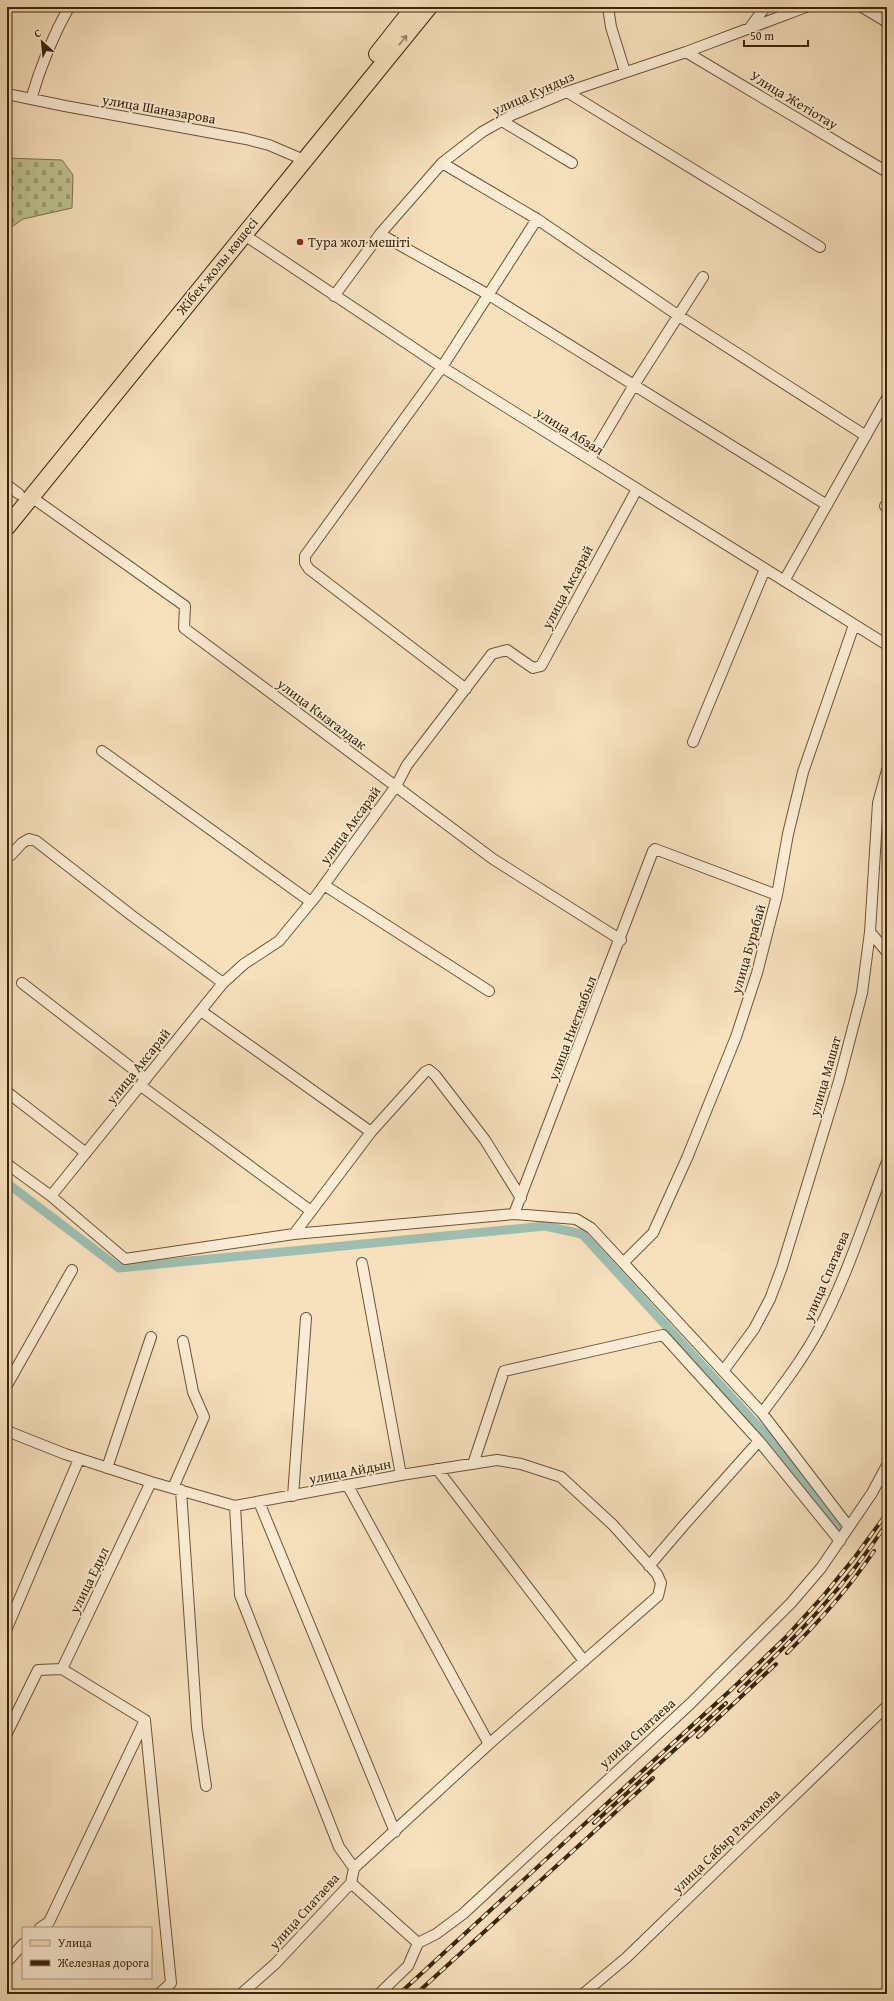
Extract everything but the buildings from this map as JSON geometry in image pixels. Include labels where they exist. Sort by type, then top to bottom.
[{"type":"main road","name":"Жібек жолы көшесі","points":[[7,527],[19,492],[243,234],[414,7]]},
{"type":"main road","name":"Жібек жолы көшесі","points":[[7,510],[19,492],[231,232],[300,157],[429,7]]},
{"type":"street","points":[[31,99],[42,61],[56,29],[69,7]]},
{"type":"street","points":[[608,7],[611,27],[625,72]]},
{"type":"street","points":[[749,29],[765,7]]},
{"type":"street","name":"улица Кундыз","points":[[334,296],[380,234],[442,163],[482,132],[502,121],[567,92],[686,52],[806,7]]},
{"type":"street","points":[[862,7],[887,22]]},
{"type":"street","name":"Улица Жетіотау","points":[[686,52],[887,172]]},
{"type":"street","points":[[567,92],[820,247]]},
{"type":"street","name":"улица Шаназарова","points":[[7,94],[246,139],[300,157]]},
{"type":"street","points":[[502,121],[572,163]]},
{"type":"street","points":[[442,163],[537,219],[678,316],[866,436]]},
{"type":"street","points":[[466,689],[309,569],[305,563],[305,556],[442,367],[537,219]]},
{"type":"street","name":"улица Абзал","points":[[243,234],[442,367],[887,645]]},
{"type":"street","points":[[380,234],[489,295],[827,505]]},
{"type":"street","points":[[590,459],[634,385],[703,277]]},
{"type":"street","points":[[784,581],[887,398]]},
{"type":"street","name":"улица Аксарай","points":[[51,1196],[223,983],[244,964],[279,941],[311,902],[396,786],[407,765],[492,654],[498,651],[506,650],[532,668],[541,666],[637,488]]},
{"type":"street","name":"улица Кызгалдак","points":[[19,492],[185,606],[184,628],[493,859],[621,940]]},
{"type":"street","points":[[693,742],[765,569]]},
{"type":"street","name":"улица Бурабай","points":[[624,1262],[653,1233],[687,1158],[736,1037],[756,973],[777,895],[788,834],[803,772],[854,625]]},
{"type":"street","points":[[102,751],[311,902]]},
{"type":"street","name":"улица Машат","points":[[724,1370],[754,1329],[770,1299],[782,1267],[840,1081],[862,993],[870,932],[878,802],[887,770]]},
{"type":"street","points":[[7,856],[12,855],[22,843],[29,839],[36,841],[131,915],[223,983]]},
{"type":"street","name":"улица Ниеткабыл","points":[[514,1214],[655,849],[777,895]]},
{"type":"street","points":[[324,885],[489,992]]},
{"type":"street","points":[[870,932],[887,952]]},
{"type":"street","points":[[22,983],[143,1082],[311,1211]]},
{"type":"street","points":[[201,1011],[371,1132]]},
{"type":"street","points":[[294,1234],[371,1132],[425,1072],[429,1070],[435,1075],[485,1140],[520,1198]]},
{"type":"street","points":[[7,1092],[86,1153]]},
{"type":"street","name":"улица Спатаева","points":[[762,1413],[782,1386],[819,1330],[834,1298],[887,1162]]},
{"type":"street","points":[[7,1164],[51,1196],[125,1259],[294,1234],[514,1214],[576,1219],[591,1228],[724,1370],[762,1413],[849,1527]]},
{"type":"street","points":[[362,1263],[401,1475]]},
{"type":"street","points":[[7,1385],[72,1270]]},
{"type":"street","points":[[293,1496],[306,1318]]},
{"type":"street","points":[[472,1464],[504,1370],[663,1335],[759,1441],[840,1541]]},
{"type":"street","points":[[107,1468],[151,1337]]},
{"type":"street","points":[[183,1341],[193,1392],[204,1418],[177,1489],[197,1728],[206,1786]]},
{"type":"street","name":"улица Айдын","points":[[7,1431],[79,1459],[235,1506],[401,1475],[497,1460],[521,1464],[561,1476],[613,1525],[657,1574],[661,1583]]},
{"type":"street","points":[[650,1566],[684,1525],[759,1441]]},
{"type":"street","points":[[7,1628],[79,1459]]},
{"type":"street","name":"улица Спатаева","points":[[418,1942],[436,1934],[463,1914],[690,1704],[791,1603],[822,1568],[872,1493],[887,1465]]},
{"type":"street","points":[[438,1469],[584,1660]]},
{"type":"street","name":"улица Едил","points":[[62,1669],[152,1482]]},
{"type":"street","points":[[348,1486],[489,1744]]},
{"type":"street","points":[[259,1502],[395,1832]]},
{"type":"street","points":[[235,1506],[240,1595],[339,1847],[354,1868]]},
{"type":"street","name":"улица Спатаева","points":[[242,1994],[275,1964],[351,1883],[354,1868],[395,1832],[489,1744],[658,1596],[661,1583]]},
{"type":"street","points":[[7,1733],[38,1670],[62,1669],[145,1720]]},
{"type":"street","name":"улица Сабыр Рахимова","points":[[583,1994],[626,1958],[887,1706]]},
{"type":"street","points":[[42,1927],[49,1922],[145,1720]]},
{"type":"street","points":[[145,1720],[171,1984],[159,1994]]},
{"type":"street","points":[[351,1883],[418,1942],[408,1966],[379,1994]]},
{"type":"street","points":[[7,1962],[22,1945]]},
{"type":"green space","points":[[7,158],[62,160],[73,175],[72,208],[23,219],[13,226],[7,224]]},
{"type":"waterway","points":[[7,1183],[119,1268],[545,1226],[582,1234],[769,1438],[837,1528]]},
{"type":"railway","points":[[399,1994],[734,1687],[785,1638],[824,1595],[855,1557],[887,1513]]},
{"type":"railway","points":[[739,1691],[818,1612],[854,1569],[887,1523]]},
{"type":"railway","points":[[787,1653],[833,1604],[874,1551]]},
{"type":"railway","points":[[698,1737],[776,1664]]},
{"type":"railway","points":[[594,1823],[726,1703]]},
{"type":"railway","points":[[416,1994],[653,1778]]},
{"type":"place","name":"Тура жол мешіті","points":[[300,242]]}]
